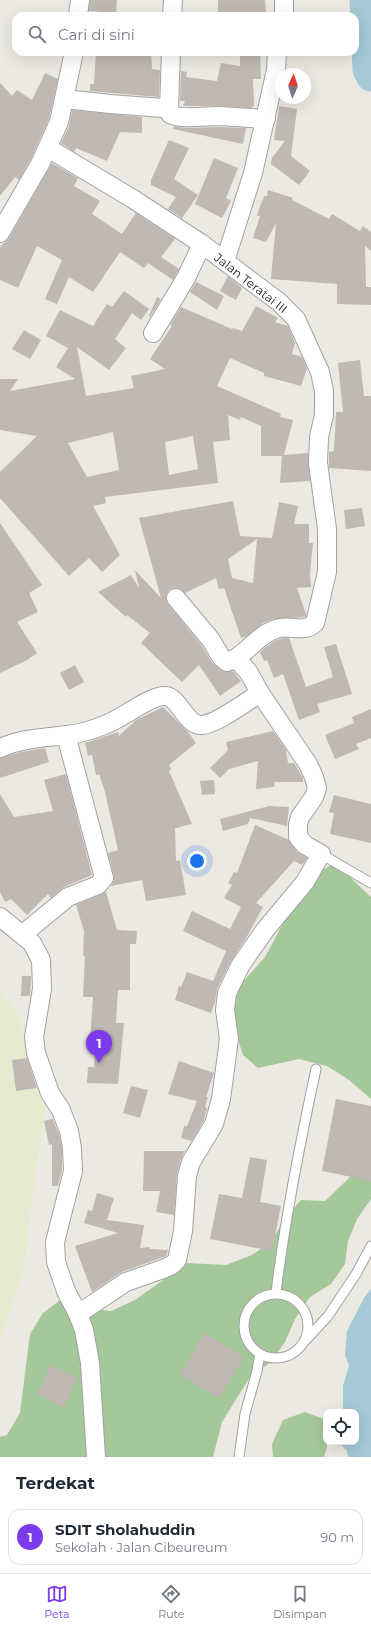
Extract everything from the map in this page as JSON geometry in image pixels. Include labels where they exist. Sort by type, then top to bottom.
[{"type":"street","points":[[78,12],[80,0]]},
{"type":"street","points":[[172,0],[172,12]]},
{"type":"street","points":[[277,12],[278,0]]},
{"type":"street","points":[[284,0],[284,12]]},
{"type":"street","points":[[0,233],[40,164],[59,122],[73,56]]},
{"type":"street","points":[[171,56],[170,114],[175,116],[266,119]]},
{"type":"street","points":[[225,261],[253,173],[276,70],[276,56]]},
{"type":"street","points":[[65,99],[169,109]]},
{"type":"street","name":"Jalan Teratai III","points":[[48,148],[133,199],[202,244],[279,302],[296,319],[320,372],[324,391],[324,415],[319,437],[318,463],[327,529],[326,572],[315,623],[310,627],[303,629],[278,628],[266,633],[236,658]]},
{"type":"street","points":[[153,333],[186,278],[202,244]]},
{"type":"street","points":[[78,1314],[126,1282],[163,1269],[172,1265],[177,1260],[183,1231],[187,1176],[191,1162],[214,1124],[221,1099],[229,1039],[225,1010],[227,993],[240,966],[265,930],[305,882],[322,854],[305,845],[298,838],[298,824],[300,817],[314,797],[316,788],[314,777],[308,764],[260,693],[249,673],[236,658],[229,661],[224,661],[211,640],[176,598]]},
{"type":"street","points":[[0,748],[14,742],[66,735],[94,729],[111,723],[126,713],[158,697],[166,696],[173,700],[192,722],[201,726],[213,722],[260,693]]},
{"type":"street","points":[[23,934],[68,897],[98,885],[104,878],[66,735]]},
{"type":"street","points":[[0,917],[32,942],[41,960],[42,989],[34,1037],[36,1053],[50,1093],[61,1110],[69,1131],[72,1148],[73,1171],[55,1242],[56,1262],[66,1291],[78,1314],[84,1330],[90,1363],[96,1450]]},
{"type":"lane","points":[[322,854],[371,883]]},
{"type":"lane","points":[[276,1293],[281,1248],[316,1068]]},
{"type":"lane","points":[[303,1344],[307,1335],[308,1325],[304,1311],[295,1299],[276,1293],[265,1295],[256,1300],[248,1308],[244,1318],[243,1328],[251,1348],[260,1354],[269,1357],[279,1358],[288,1356],[296,1351],[303,1344],[328,1316],[356,1274],[371,1246]]},
{"type":"lane","points":[[239,1457],[245,1414],[257,1371],[260,1354]]},
{"type":"green space","points":[[335,863],[371,897],[371,1099],[349,1080],[327,1066],[299,1059],[258,1068],[243,1055],[232,1021],[232,994],[265,957],[287,916],[313,875]]},
{"type":"green space","points":[[0,990],[16,1010],[47,1098],[23,1273],[0,1342]]},
{"type":"green space","points":[[371,1157],[371,1199],[357,1219],[348,1241],[345,1264],[331,1284],[310,1297],[295,1319],[285,1342],[271,1362],[250,1377],[222,1422],[213,1457],[0,1457],[0,1437],[7,1435],[20,1413],[30,1334],[43,1313],[63,1298],[87,1308],[111,1311],[135,1300],[187,1263],[226,1265],[252,1255],[272,1241],[284,1219],[301,1200],[325,1201]]},
{"type":"green space","points":[[305,1412],[323,1419],[323,1445],[327,1445],[327,1447],[324,1457],[273,1457],[272,1444],[283,1420]]},
{"type":"water","points":[[371,1289],[371,1457],[348,1457],[347,1451],[341,1445],[359,1445],[359,1409],[343,1409],[343,1386],[349,1366],[345,1355],[347,1331],[364,1298]]},
{"type":"building","points":[[90,0],[117,0],[116,12],[89,11]]},
{"type":"building","points":[[218,0],[265,0],[266,12],[218,12]]},
{"type":"building","points":[[96,56],[151,56],[152,69],[160,70],[159,97],[90,91],[90,84],[94,84]]},
{"type":"building","points":[[240,56],[260,56],[261,79],[253,79],[254,106],[251,108],[183,106],[185,101],[180,101],[181,71],[187,72],[186,77],[217,81],[221,63],[240,66]]},
{"type":"building","points":[[45,73],[58,79],[49,119],[31,159],[19,180],[15,177],[0,196],[0,83],[12,96],[17,90],[32,100]]},
{"type":"building","points":[[279,106],[297,109],[291,156],[310,171],[299,185],[271,164],[272,158],[285,141],[274,140]]},
{"type":"building","points":[[72,110],[142,117],[142,133],[120,132],[107,161],[76,148],[74,152],[61,143],[69,126]]},
{"type":"building","points":[[174,126],[186,128],[246,128],[243,144],[173,129]]},
{"type":"building","points":[[169,140],[189,148],[174,179],[198,195],[182,218],[168,209],[176,197],[151,185],[151,180]]},
{"type":"building","points":[[214,158],[238,168],[226,198],[231,201],[222,218],[195,204]]},
{"type":"building","points":[[52,163],[78,178],[74,186],[100,201],[92,214],[122,234],[136,213],[175,239],[161,257],[179,269],[173,280],[148,263],[144,268],[120,252],[93,292],[69,277],[57,304],[45,299],[62,260],[37,246],[18,288],[0,280],[0,247],[9,238]]},
{"type":"building","points":[[268,190],[293,198],[292,200],[329,219],[332,214],[360,231],[363,226],[371,232],[371,251],[365,246],[366,287],[371,287],[371,305],[337,304],[337,284],[271,279],[276,223],[266,242],[253,238],[260,216],[257,216],[259,209],[264,196],[267,196]]},
{"type":"building","points":[[228,276],[242,288],[236,300],[220,291]]},
{"type":"building","points":[[196,282],[224,296],[217,310],[190,292]]},
{"type":"building","points":[[124,291],[149,309],[141,320],[132,313],[115,339],[126,348],[109,370],[77,347],[86,396],[134,388],[131,376],[165,369],[150,359],[172,326],[170,325],[181,307],[232,329],[242,331],[256,306],[278,318],[275,322],[288,326],[295,343],[292,354],[302,357],[307,369],[301,386],[264,376],[264,373],[230,358],[217,386],[281,414],[280,417],[293,420],[284,455],[308,453],[310,481],[280,483],[282,456],[261,456],[261,426],[241,417],[240,420],[228,415],[230,440],[213,442],[218,483],[105,497],[106,503],[93,506],[120,555],[102,572],[89,558],[69,576],[0,498],[0,472],[37,436],[0,430],[0,379],[18,379],[10,391],[75,379],[56,367],[68,348],[46,336],[60,310],[93,326],[107,304],[112,307]],"holes":[[[113,432],[119,470],[87,477],[68,443]],[[193,436],[198,469],[169,475],[165,442]]]},
{"type":"building","points":[[157,297],[161,299],[150,317],[149,316]]},
{"type":"building","points":[[24,330],[41,340],[30,359],[12,349]]},
{"type":"building","points":[[360,360],[364,396],[371,396],[371,471],[329,468],[329,452],[334,451],[336,412],[343,412],[338,363]]},
{"type":"building","points":[[233,501],[240,536],[272,538],[279,502],[298,506],[294,524],[309,524],[309,543],[313,543],[310,574],[311,587],[297,588],[306,617],[273,619],[263,623],[247,636],[241,638],[224,588],[219,589],[216,578],[185,593],[179,588],[174,588],[169,590],[166,595],[168,604],[202,646],[212,663],[225,672],[233,671],[241,681],[220,696],[199,665],[182,682],[141,643],[150,633],[127,615],[126,617],[98,592],[131,575],[139,588],[135,570],[161,598],[139,518]],"holes":[[[257,539],[253,583],[232,578],[228,559]]]},
{"type":"building","points":[[362,508],[365,526],[346,529],[344,510]]},
{"type":"building","points":[[0,523],[42,585],[29,593],[38,612],[17,622],[37,653],[27,660],[0,673]]},
{"type":"building","points":[[289,638],[306,687],[333,677],[324,647],[336,644],[352,694],[317,704],[320,712],[299,720],[283,674],[274,678],[267,660],[264,661],[260,652],[274,641]]},
{"type":"building","points":[[75,665],[84,682],[69,690],[60,673]]},
{"type":"building","points":[[163,707],[188,732],[196,743],[169,765],[171,770],[169,771],[192,824],[175,828],[176,861],[180,860],[186,895],[146,901],[142,880],[111,886],[114,881],[114,876],[108,853],[118,850],[105,792],[99,774],[96,775],[92,755],[88,756],[85,743],[118,732],[119,736],[136,720]]},
{"type":"building","points":[[371,709],[371,738],[356,744],[359,749],[335,759],[325,735],[354,723],[352,717]]},
{"type":"building","points":[[273,731],[286,750],[288,763],[294,763],[303,778],[303,782],[275,782],[274,787],[256,789],[258,761],[229,769],[220,778],[210,768],[228,750],[226,742]]},
{"type":"building","points":[[45,748],[49,762],[0,778],[0,758],[21,752]]},
{"type":"building","points":[[66,774],[92,875],[64,887],[51,898],[48,894],[27,915],[11,899],[5,902],[0,892],[0,794],[14,817],[53,811],[44,780]]},
{"type":"building","points":[[214,780],[215,794],[202,795],[200,781]]},
{"type":"building","points":[[334,795],[371,804],[371,843],[330,834],[334,813],[329,812]]},
{"type":"building","points":[[269,806],[289,807],[287,826],[250,818],[248,824],[223,831],[220,819]]},
{"type":"building","points":[[255,825],[289,840],[297,852],[307,858],[302,865],[294,861],[256,903],[263,907],[245,940],[231,961],[217,989],[215,1002],[211,1013],[175,1000],[179,986],[181,987],[187,972],[213,981],[226,951],[183,931],[192,911],[230,929],[241,907],[224,898],[232,885],[228,883],[234,872],[237,873]]},
{"type":"building","points":[[106,892],[117,930],[137,931],[136,944],[130,944],[130,990],[118,990],[116,1023],[124,1023],[118,1084],[87,1083],[88,1067],[94,1067],[96,1041],[90,1041],[93,997],[83,997],[85,956],[83,956],[84,931],[76,905]]},
{"type":"building","points":[[22,976],[31,976],[30,996],[21,996]]},
{"type":"building","points":[[27,1058],[37,1088],[16,1091],[12,1060]]},
{"type":"building","points":[[179,1061],[214,1073],[206,1097],[208,1097],[205,1107],[207,1108],[204,1120],[192,1141],[181,1138],[184,1126],[187,1126],[197,1101],[168,1094]]},
{"type":"building","points":[[131,1086],[148,1090],[140,1118],[123,1113]]},
{"type":"building","points":[[336,1099],[371,1106],[371,1181],[322,1171]]},
{"type":"building","points":[[51,1115],[59,1134],[62,1149],[62,1170],[58,1186],[52,1186],[52,1144],[49,1145],[44,1121],[52,1119]]},
{"type":"building","points":[[144,1151],[185,1151],[177,1173],[174,1215],[156,1212],[160,1191],[143,1191]]},
{"type":"building","points":[[250,1157],[267,1160],[260,1202],[281,1206],[272,1251],[210,1239],[219,1194],[242,1198]]},
{"type":"building","points":[[97,1193],[114,1198],[107,1220],[144,1225],[140,1248],[150,1247],[150,1249],[168,1250],[166,1256],[122,1272],[92,1292],[75,1246],[118,1233],[84,1223],[88,1210],[92,1211]]},
{"type":"building","points":[[204,1333],[244,1357],[219,1398],[180,1375]]},
{"type":"building","points":[[51,1365],[77,1378],[64,1407],[37,1394]]},
{"type":"waterway","points":[[364,0],[367,70],[371,77]]},
{"type":"place","name":"SDIT Sholahuddin","points":[[99,1063]]}]
